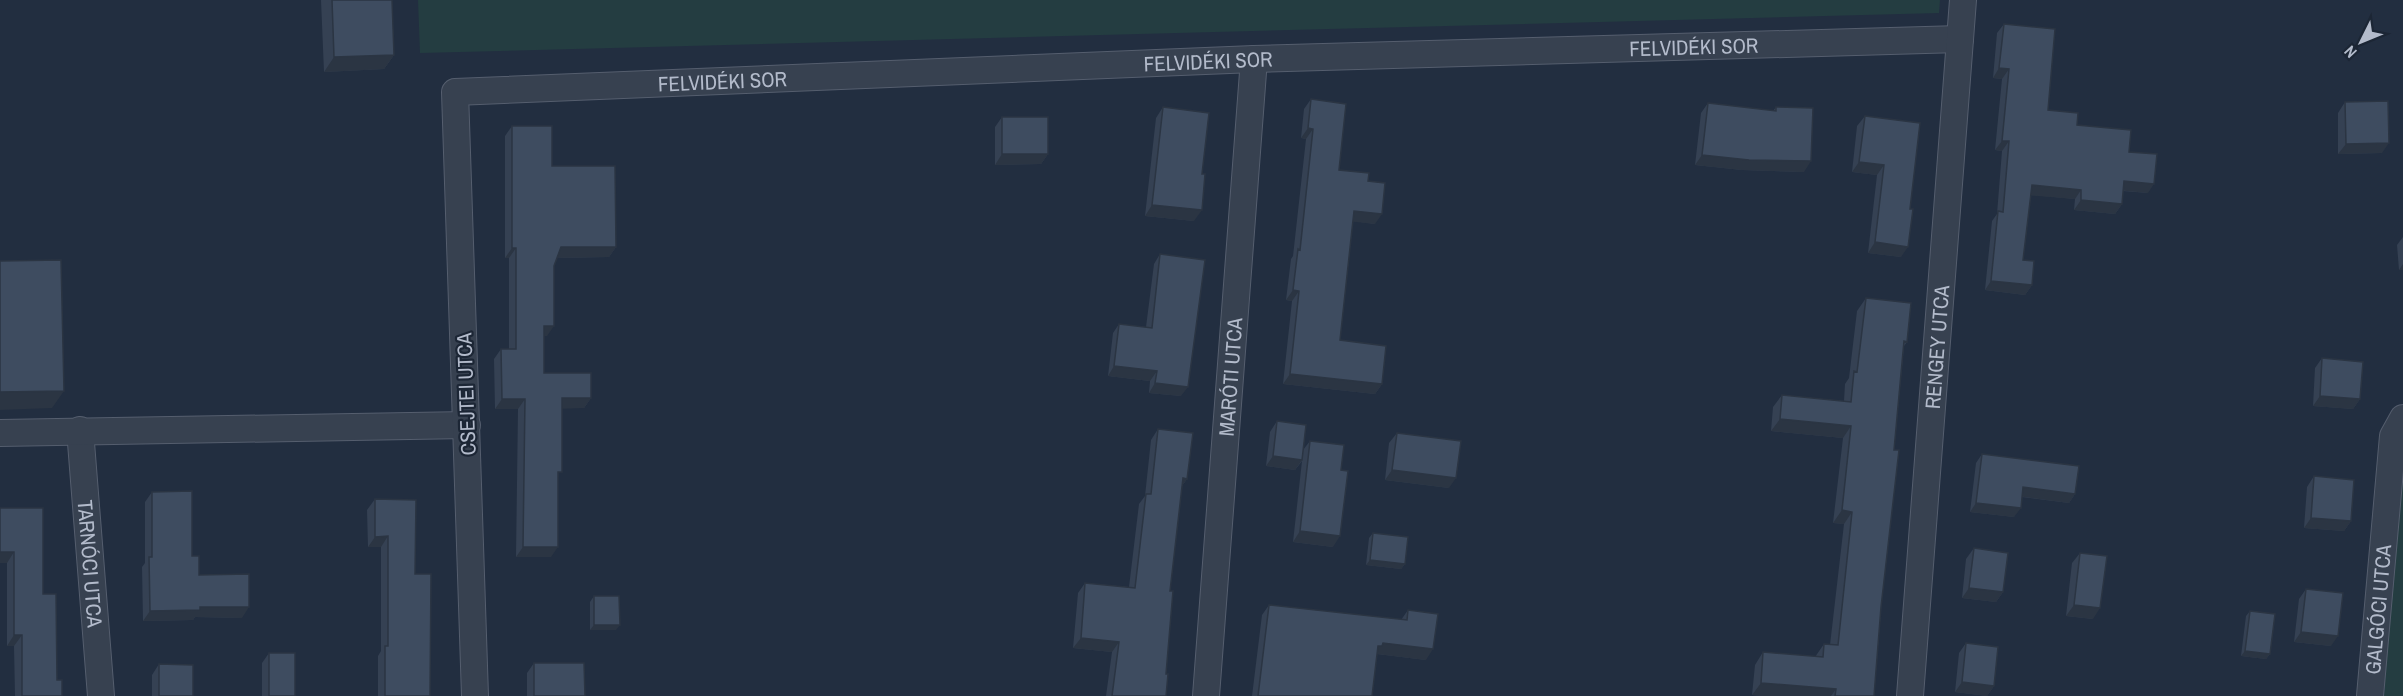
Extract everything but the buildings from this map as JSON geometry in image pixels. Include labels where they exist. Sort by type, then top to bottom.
[{"type":"street","name":"RENGEY UTCA","points":[[1910,696],[1963,0]]},
{"type":"street","name":"FELVIDÉKI SOR","points":[[455,92],[1254,59],[1960,39]]},
{"type":"street","name":"MARÓTI UTCA","points":[[1206,696],[1254,59]]},
{"type":"street","name":"CSEJTEI UTCA","points":[[455,92],[475,696]]},
{"type":"street","name":"GALGÓCI UTCA","points":[[2370,696],[2393,436],[2403,418]]},
{"type":"street","points":[[0,433],[467,425]]},
{"type":"street","name":"TARNÓCI UTCA","points":[[80,430],[101,696]]},
{"type":"green space","points":[[418,0],[1940,0],[1939,13],[420,53]]},
{"type":"green space","points":[[2403,438],[2403,696],[2384,696],[2400,443]]}]
